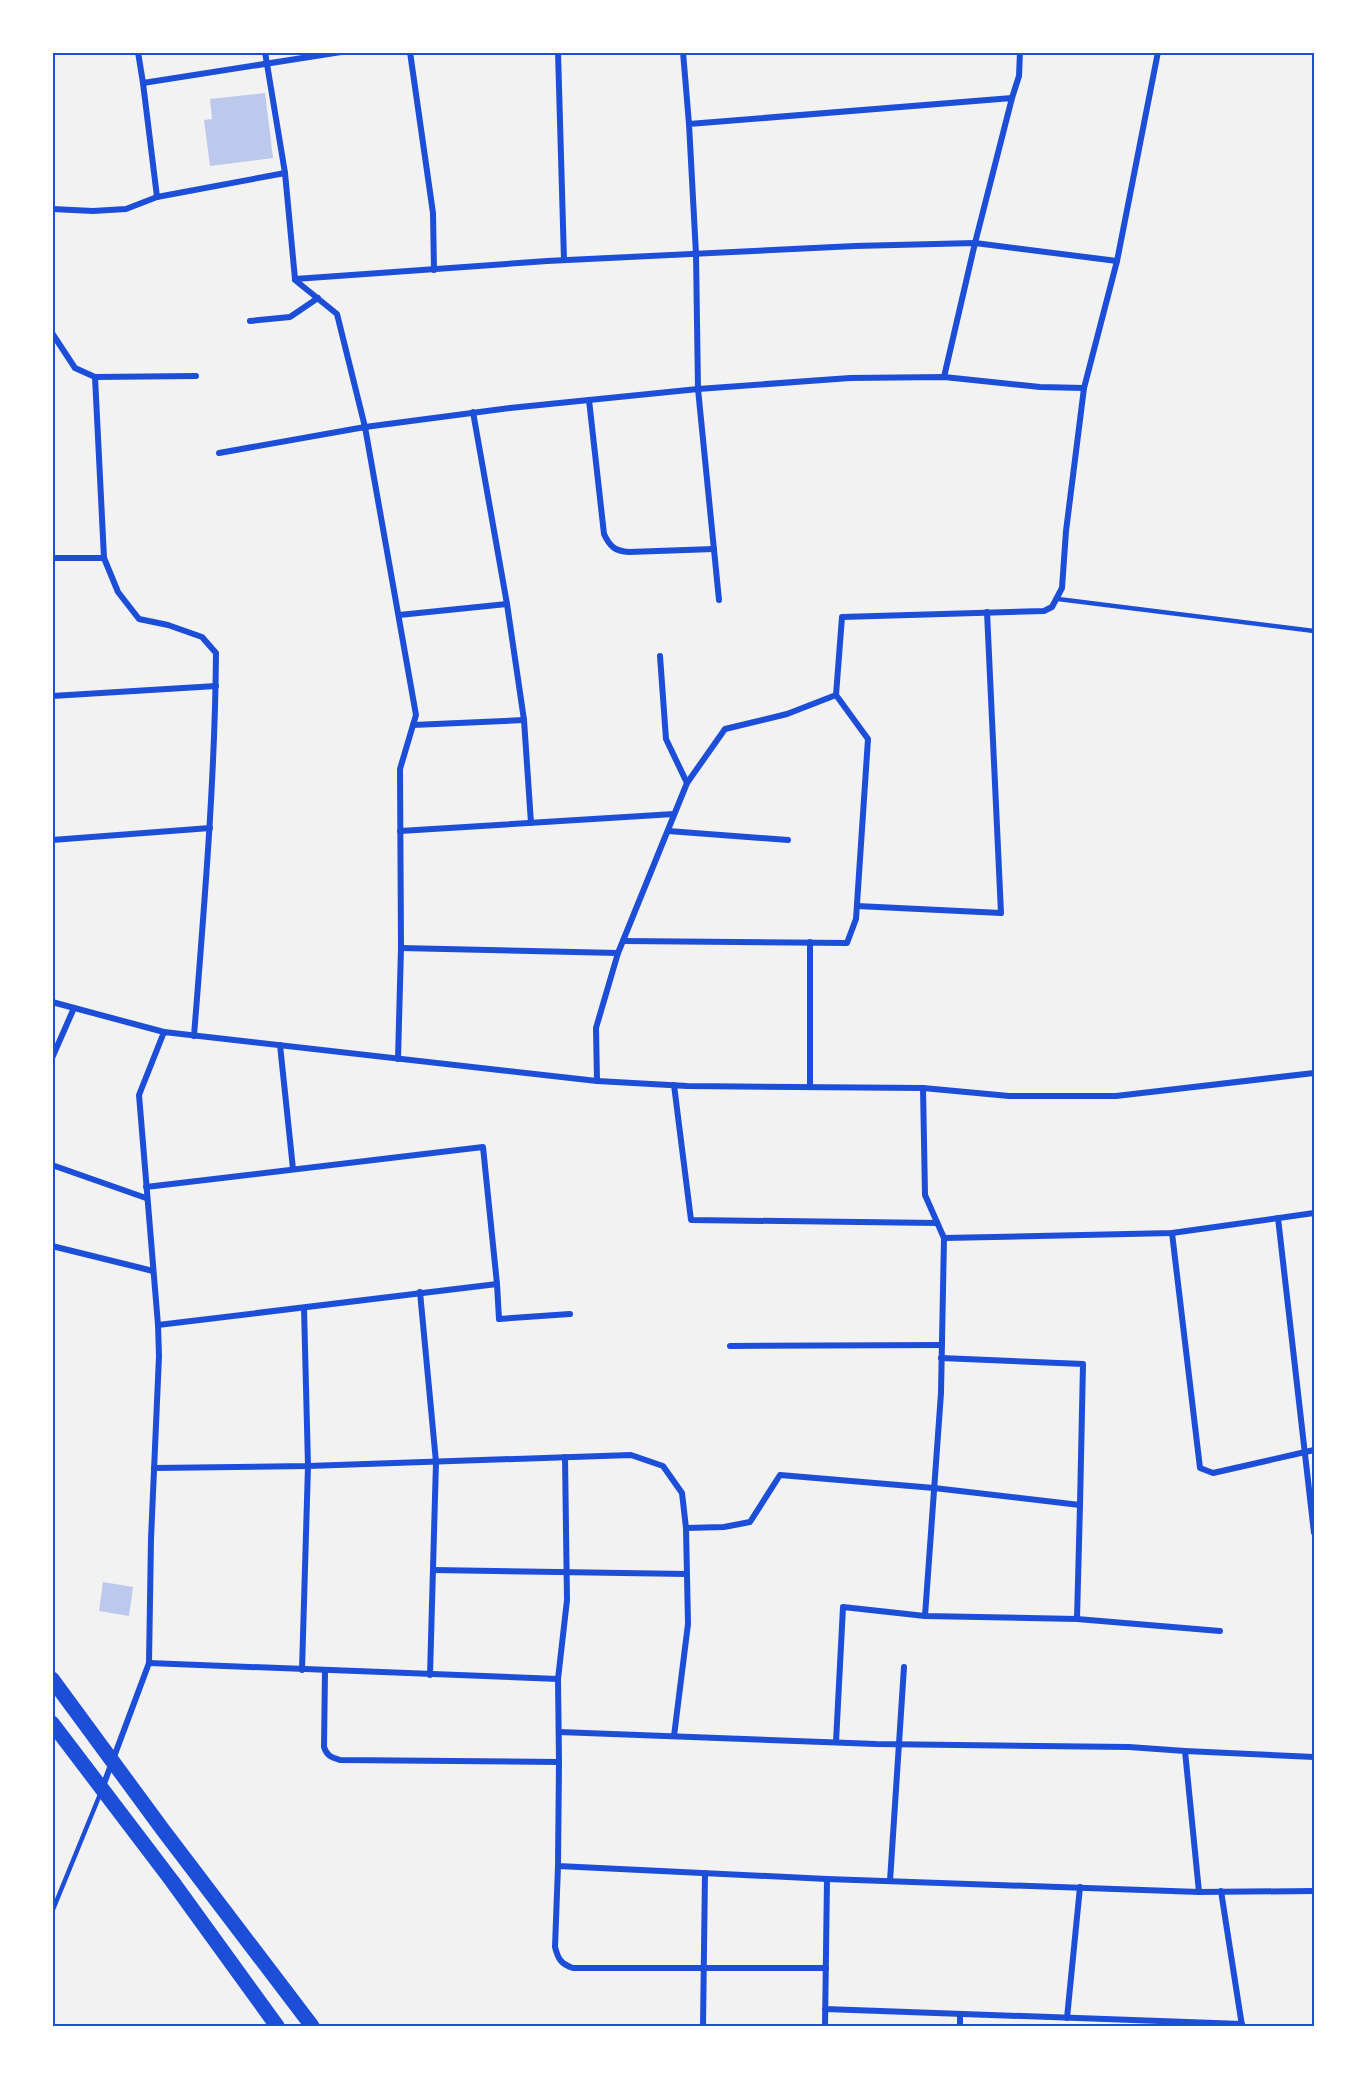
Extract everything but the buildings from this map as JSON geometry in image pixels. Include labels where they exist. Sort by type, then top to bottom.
[{"type":"main road","points":[[52,1679],[312,2026]]},
{"type":"main road","points":[[52,1723],[172,1881],[275,2026]]},
{"type":"street","points":[[138,52],[157,197]]},
{"type":"street","points":[[265,52],[285,173],[295,279],[337,314],[365,427],[416,715],[400,769],[398,1059]]},
{"type":"street","points":[[143,83],[341,52]]},
{"type":"street","points":[[410,52],[433,213],[434,270]]},
{"type":"street","points":[[558,52],[564,260]]},
{"type":"street","points":[[683,52],[696,254],[698,389],[719,600]]},
{"type":"street","points":[[944,377],[975,243],[1019,76],[1020,52]]},
{"type":"street","points":[[623,941],[848,943],[856,919],[868,739],[836,695],[842,617],[1044,610],[1052,607],[1058,599],[1062,588],[1066,531],[1084,388],[1117,261],[1158,52]]},
{"type":"street","points":[[689,124],[1012,98]]},
{"type":"street","points":[[52,209],[93,211],[126,209],[157,197],[285,173]]},
{"type":"street","points":[[295,279],[564,260],[975,243],[1117,261]]},
{"type":"street","points":[[250,321],[290,317],[318,298]]},
{"type":"street","points":[[52,333],[75,368],[95,377],[196,376]]},
{"type":"street","points":[[95,377],[104,558],[118,592],[139,619],[168,625],[202,637],[216,653],[205,916],[194,1036]]},
{"type":"street","points":[[219,453],[365,427],[473,412],[698,389],[850,378],[944,377],[1040,387],[1084,388]]},
{"type":"street","points":[[589,400],[604,534],[609,544],[620,551],[629,552],[714,549]]},
{"type":"street","points":[[473,412],[507,604],[524,720],[531,823]]},
{"type":"street","points":[[52,558],[104,558]]},
{"type":"street","points":[[399,615],[507,604]]},
{"type":"street","points":[[857,906],[1001,913],[987,612]]},
{"type":"street","points":[[660,656],[666,739],[687,783]]},
{"type":"street","points":[[52,696],[216,686]]},
{"type":"street","points":[[597,1081],[596,1028],[618,953],[687,783],[725,729],[787,714],[836,695]]},
{"type":"street","points":[[413,725],[524,720]]},
{"type":"street","points":[[400,831],[674,814]]},
{"type":"street","points":[[52,840],[210,828]]},
{"type":"street","points":[[668,831],[788,840]]},
{"type":"street","points":[[810,942],[810,1087]]},
{"type":"street","points":[[400,948],[618,953]]},
{"type":"street","points":[[52,1002],[164,1032],[597,1081],[674,1085],[923,1088],[1009,1096],[1116,1096],[1314,1073]]},
{"type":"street","points":[[52,1058],[74,1008]]},
{"type":"street","points":[[102,1790],[149,1663],[159,1356],[138,1095],[164,1032]]},
{"type":"street","points":[[280,1045],[293,1169]]},
{"type":"street","points":[[674,1085],[691,1220],[937,1223]]},
{"type":"street","points":[[923,1088],[925,1195],[944,1239],[941,1393],[925,1616]]},
{"type":"street","points":[[146,1187],[483,1147],[499,1319],[570,1314]]},
{"type":"street","points":[[52,1165],[146,1198]]},
{"type":"street","points":[[944,1239],[1172,1233],[1314,1213]]},
{"type":"street","points":[[1278,1218],[1314,1533]]},
{"type":"street","points":[[1172,1233],[1200,1468],[1213,1473],[1314,1450]]},
{"type":"street","points":[[52,1246],[153,1271]]},
{"type":"street","points":[[158,1325],[497,1284]]},
{"type":"street","points":[[420,1292],[436,1462],[430,1674]]},
{"type":"street","points":[[302,1670],[308,1466],[303,1308]]},
{"type":"street","points":[[730,1346],[942,1345]]},
{"type":"street","points":[[941,1358],[1083,1364],[1077,1620]]},
{"type":"street","points":[[154,1468],[308,1466],[631,1455],[663,1466],[682,1493],[686,1528],[688,1624],[674,1736]]},
{"type":"street","points":[[565,1457],[567,1600],[558,1679],[558,1866],[555,1947],[557,1958],[563,1964],[573,1968],[826,1968]]},
{"type":"street","points":[[686,1528],[724,1527],[750,1522],[780,1475],[934,1488],[1080,1505]]},
{"type":"street","points":[[433,1570],[687,1574]]},
{"type":"street","points":[[836,1743],[843,1607],[925,1616],[1077,1620],[1220,1631]]},
{"type":"street","points":[[149,1663],[558,1679]]},
{"type":"street","points":[[890,1881],[903,1667]]},
{"type":"street","points":[[325,1671],[324,1748],[331,1757],[339,1760],[559,1762]]},
{"type":"street","points":[[559,1732],[836,1743],[1129,1747],[1185,1752],[1314,1757]]},
{"type":"street","points":[[1185,1752],[1199,1892]]},
{"type":"street","points":[[558,1866],[827,1879],[1199,1892],[1314,1891]]},
{"type":"street","points":[[703,2026],[705,1873]]},
{"type":"street","points":[[825,2026],[827,1879]]},
{"type":"street","points":[[1067,2018],[1080,1887]]},
{"type":"street","points":[[825,2009],[1067,2018],[1109,2023],[1242,2025],[1221,1891]]},
{"type":"street","points":[[960,2014],[960,2026]]},
{"type":"lane","points":[[1058,599],[1314,631]]},
{"type":"lane","points":[[52,1912],[102,1790]]}]
